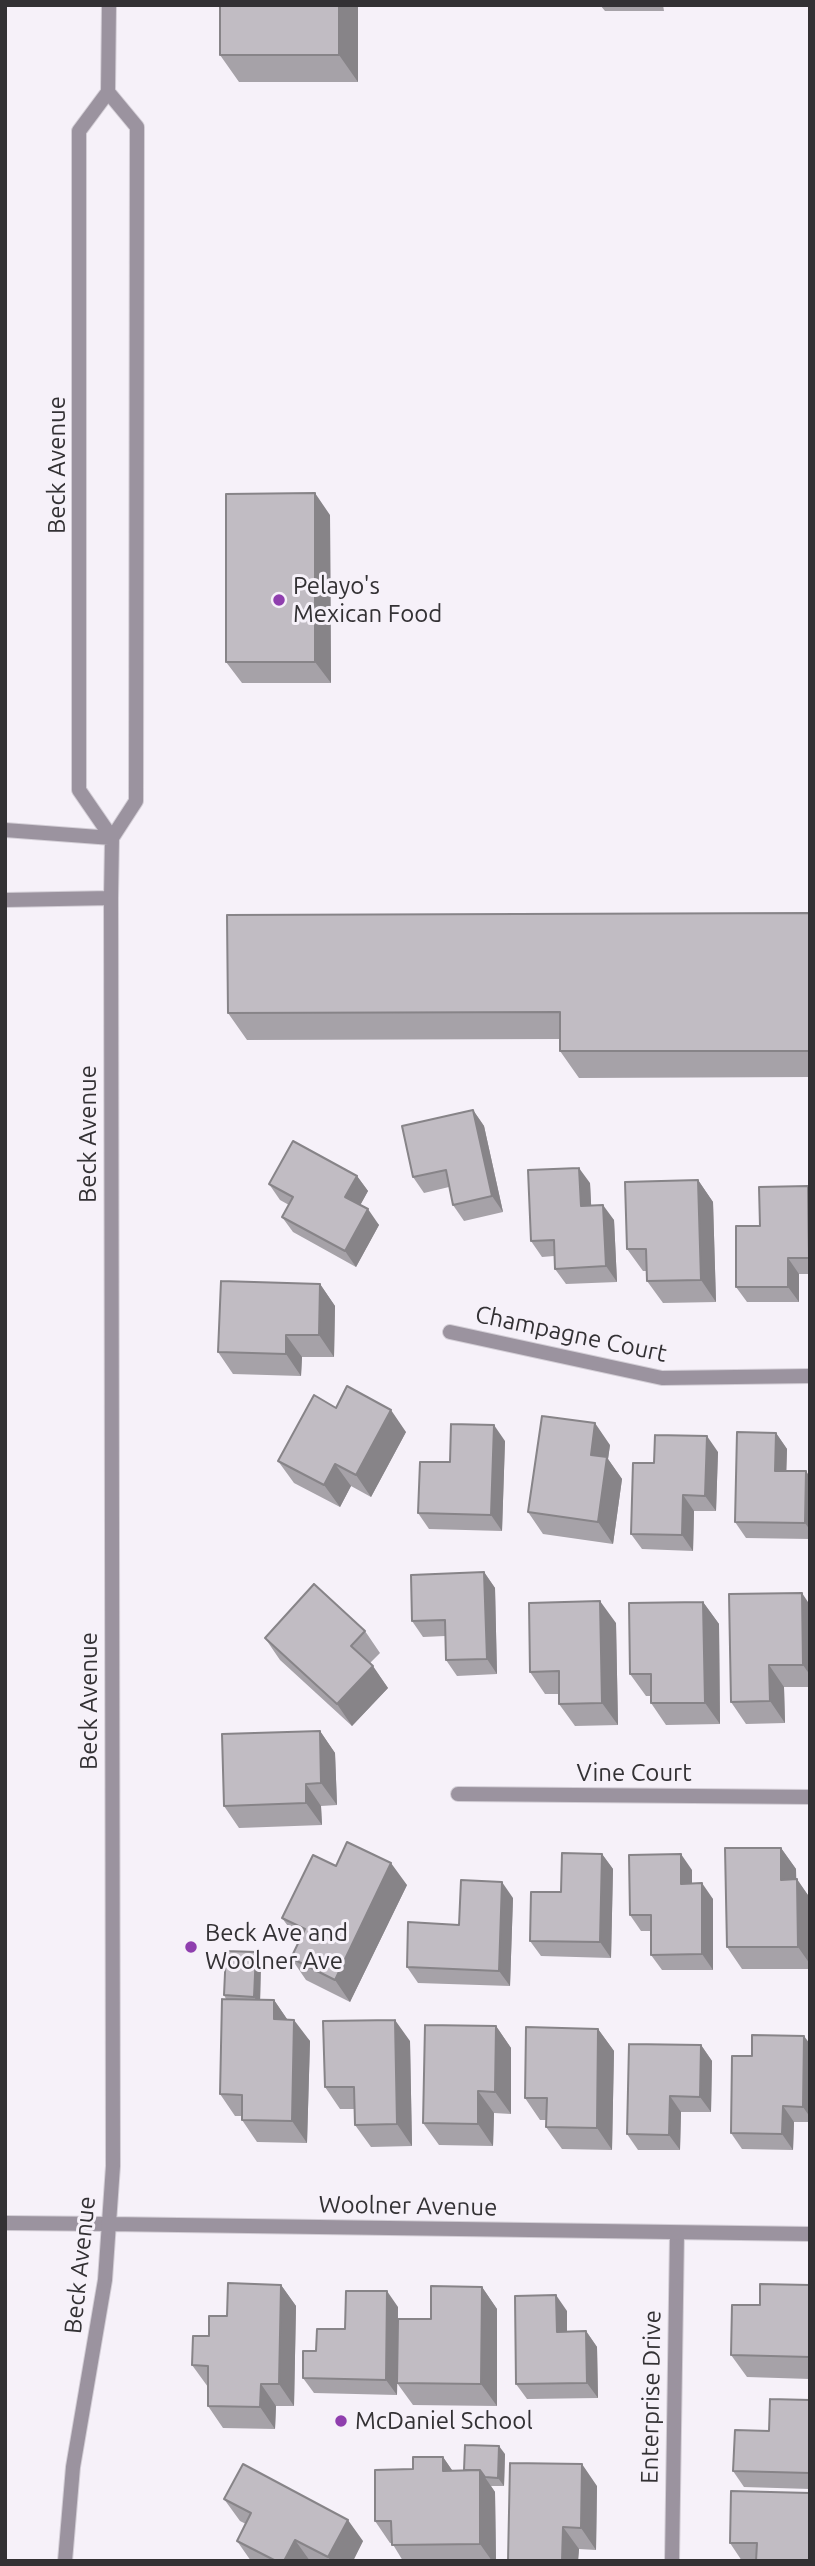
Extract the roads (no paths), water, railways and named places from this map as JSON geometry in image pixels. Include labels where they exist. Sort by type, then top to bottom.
[{"type":"street","points":[[5,830],[112,838],[136,801],[137,127],[108,92],[109,5]]},
{"type":"street","name":"Beck Avenue","points":[[65,2561],[73,2467],[104,2288],[113,2166],[112,838],[79,790],[79,131],[108,92]]},
{"type":"street","points":[[5,900],[111,898]]},
{"type":"street","name":"Champagne Court","points":[[450,1332],[662,1378],[810,1376]]},
{"type":"street","name":"Vine Court","points":[[458,1794],[810,1797]]},
{"type":"street","name":"Woolner Avenue","points":[[5,2223],[810,2234]]},
{"type":"street","name":"Enterprise Drive","points":[[671,2561],[677,2233]]},
{"type":"place","name":"Pelayo's Mexican Food","points":[[279,600]]},
{"type":"place","name":"Beck Ave and Woolner Ave","points":[[191,1947]]},
{"type":"place","name":"McDaniel School","points":[[341,2421]]}]
